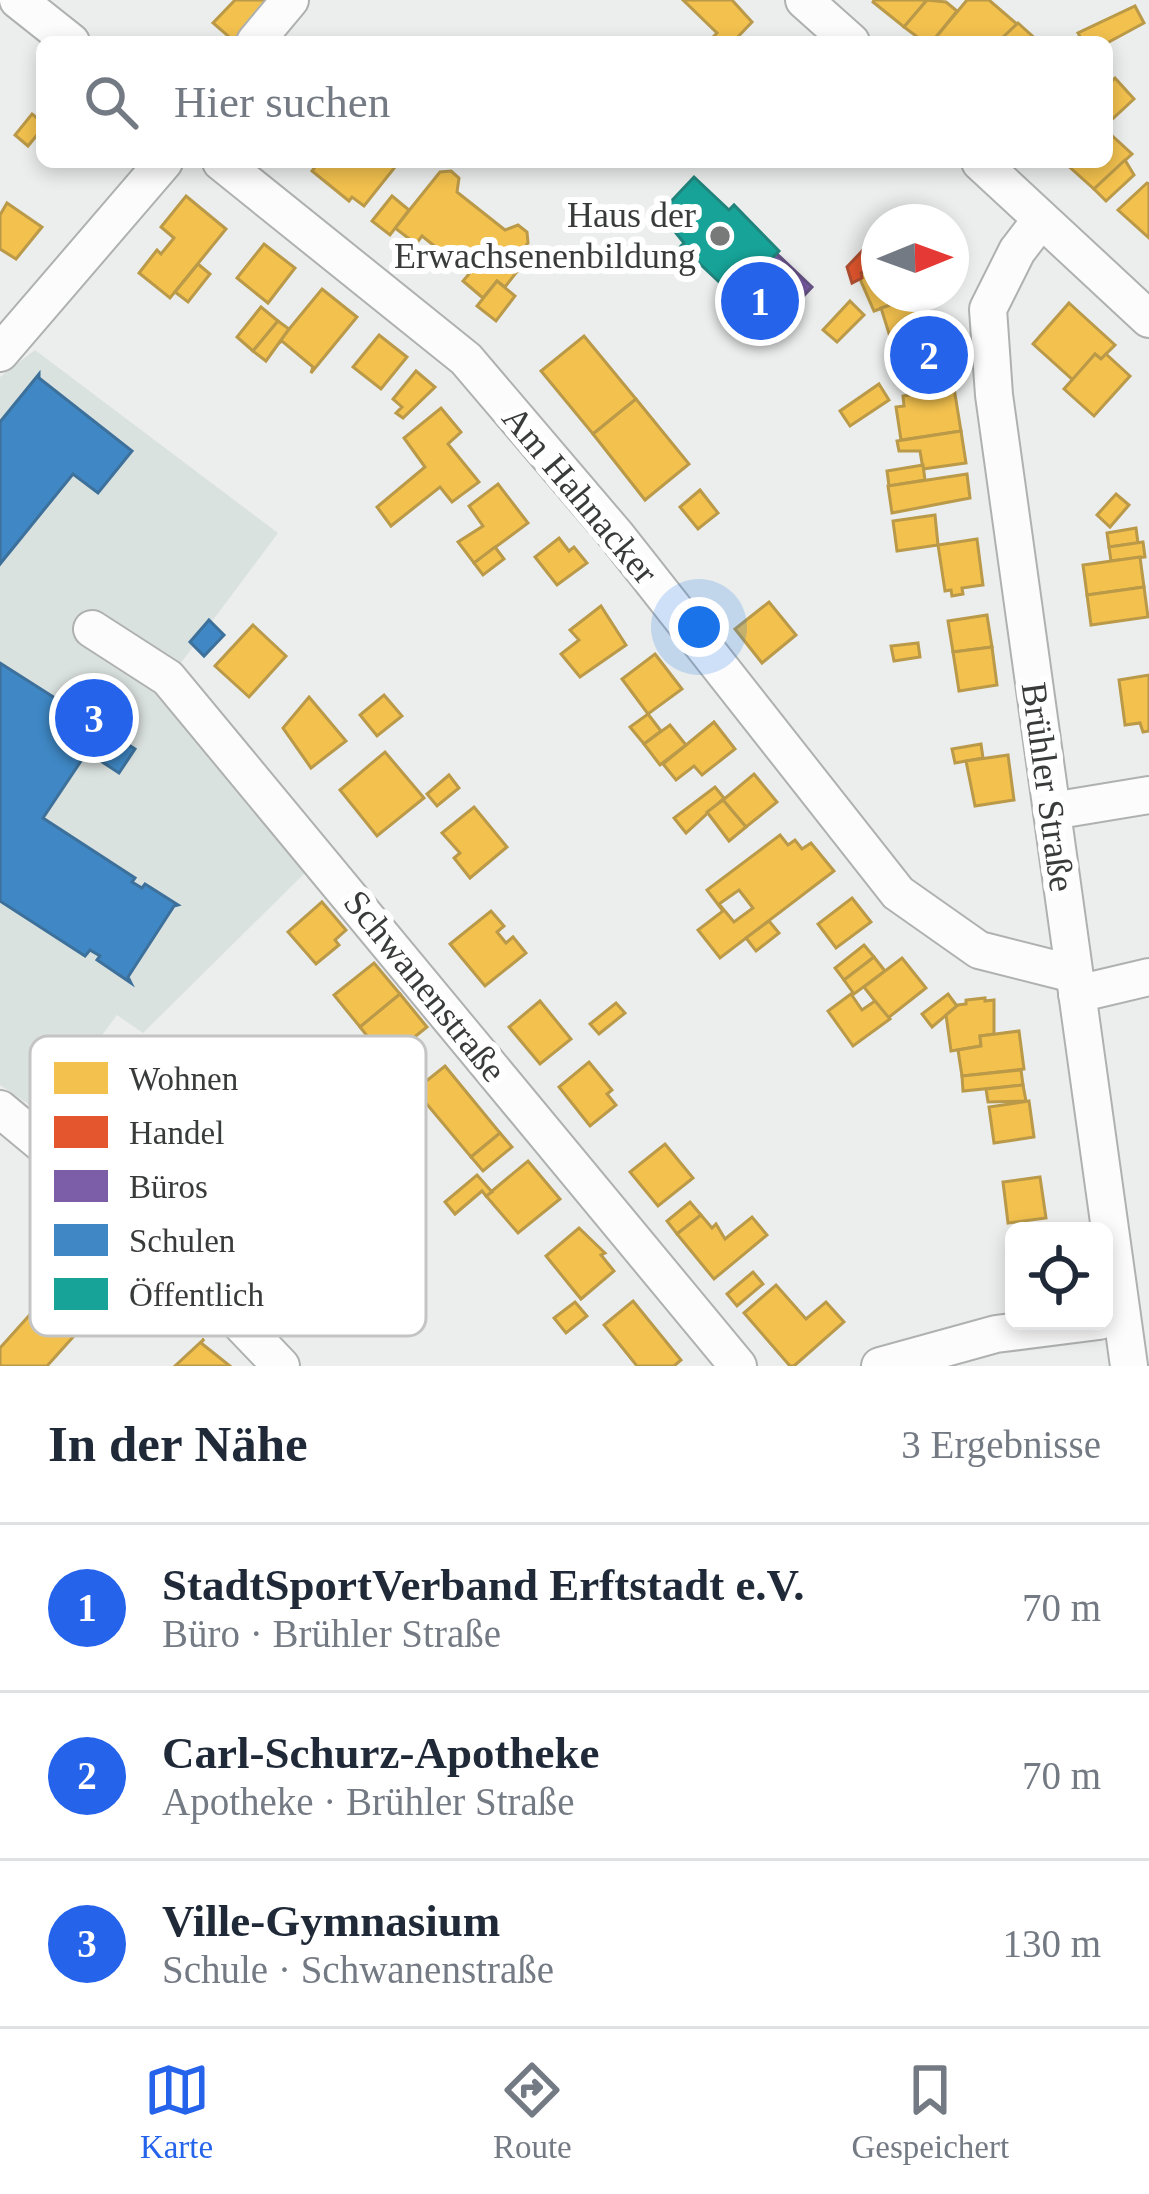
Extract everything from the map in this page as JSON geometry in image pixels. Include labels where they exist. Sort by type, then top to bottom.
[{"type":"street","points":[[18,0],[63,36]]},
{"type":"street","points":[[260,36],[290,0]]},
{"type":"street","points":[[804,0],[844,36]]},
{"type":"street","points":[[0,352],[159,168]]},
{"type":"street","name":"Am Hahnacker","points":[[228,168],[466,359],[616,535],[898,892],[980,950],[1076,984]]},
{"type":"street","points":[[986,168],[1149,319]]},
{"type":"street","name":"Brühler Straße","points":[[1040,220],[1017,250],[988,309],[994,395],[1076,984],[1099,1222]]},
{"type":"street","name":"Schwanenstraße","points":[[92,629],[168,679],[208,724],[738,1366]]},
{"type":"street","points":[[1052,811],[1149,795]]},
{"type":"street","points":[[1076,984],[1149,977]]},
{"type":"street","points":[[0,1109],[30,1134]]},
{"type":"street","points":[[880,1366],[996,1334],[1028,1330]]},
{"type":"street","name":"Brühler Straße","points":[[1113,1330],[1129,1366]]},
{"type":"street","points":[[252,1336],[281,1366]]},
{"type":"shaded area","points":[[35,350],[278,533],[160,691],[310,868],[143,1033],[117,1015],[101,1036],[30,1036],[30,1105],[0,1085],[0,377]]},
{"type":"building: Wohnen","points":[[235,0],[263,0],[272,7],[248,36],[228,36],[213,23]]},
{"type":"building: Wohnen","points":[[683,0],[732,0],[752,22],[739,36],[714,36],[717,33]]},
{"type":"building: Wohnen","points":[[874,0],[927,0],[904,27]]},
{"type":"building: Wohnen","points":[[927,0],[946,2],[957,11],[937,36],[916,36],[904,27]]},
{"type":"building: Wohnen","points":[[967,0],[989,0],[1017,24],[1004,36],[937,36]]},
{"type":"building: Wohnen","points":[[1135,6],[1144,23],[1113,40],[1113,36],[1078,33]]},
{"type":"building: Wohnen","points":[[1018,23],[1032,36],[1004,36]]},
{"type":"building: Wohnen","points":[[1113,80],[1134,99],[1113,118]]},
{"type":"building: Wohnen","points":[[32,114],[36,117],[36,136],[28,146],[15,135]]},
{"type":"building: Wohnen","points":[[1113,137],[1132,154],[1094,189],[1071,168],[1113,168]]},
{"type":"building: Wohnen","points":[[1125,160],[1134,175],[1106,201],[1094,189]]},
{"type":"building: Wohnen","points":[[394,168],[364,206],[352,197],[349,201],[312,171]]},
{"type":"building: Wohnen","points":[[451,171],[459,178],[457,192],[505,230],[518,225],[527,232],[523,249],[530,255],[505,287],[497,281],[483,298],[463,281],[469,274],[422,236],[416,244],[395,228],[440,172]]},
{"type":"building: Wohnen","points":[[1149,184],[1149,238],[1118,210]]},
{"type":"building: Wohnen","points":[[186,196],[226,229],[170,298],[139,273],[174,238],[161,227]]},
{"type":"building: Wohnen","points":[[392,196],[409,210],[390,235],[372,221]]},
{"type":"building: Wohnen","points":[[7,203],[42,227],[16,259],[0,249],[0,215]]},
{"type":"building: Wohnen","points":[[264,244],[295,268],[268,303],[237,278]]},
{"type":"building: Wohnen","points":[[198,264],[210,274],[188,302],[175,292]]},
{"type":"building: Wohnen","points":[[497,281],[515,296],[496,321],[477,306]]},
{"type":"building: Wohnen","points":[[322,289],[357,317],[311,373],[313,367],[282,341],[276,345]]},
{"type":"building: Wohnen","points":[[850,301],[864,315],[837,342],[823,330]]},
{"type":"building: Wohnen","points":[[1069,303],[1115,345],[1101,359],[1095,354],[1073,380],[1033,344]]},
{"type":"building: Wohnen","points":[[261,307],[278,321],[253,351],[237,337]]},
{"type":"building: Wohnen","points":[[882,312],[930,312],[935,328],[892,343]]},
{"type":"building: Wohnen","points":[[278,321],[289,329],[266,361],[253,351]]},
{"type":"building: Wohnen","points":[[379,335],[407,357],[381,389],[353,367]]},
{"type":"building: Wohnen","points":[[937,335],[955,388],[913,394],[897,348]]},
{"type":"building: Wohnen","points":[[584,336],[636,399],[593,434],[541,371]]},
{"type":"building: Wohnen","points":[[1095,354],[1101,359],[1106,354],[1130,376],[1094,416],[1064,389]]},
{"type":"building: Wohnen","points":[[416,371],[435,387],[403,418],[396,413],[402,407],[393,399]]},
{"type":"building: Wohnen","points":[[879,384],[889,400],[850,426],[840,411]]},
{"type":"building: Wohnen","points":[[954,388],[961,431],[901,440],[896,407],[904,406],[903,396]]},
{"type":"building: Wohnen","points":[[636,399],[689,464],[645,500],[593,434]]},
{"type":"building: Wohnen","points":[[441,408],[461,432],[448,444],[479,482],[452,502],[440,487],[391,526],[377,507],[425,467],[404,438]]},
{"type":"building: Wohnen","points":[[961,431],[966,463],[923,469],[920,451],[899,451],[897,441]]},
{"type":"building: Wohnen","points":[[923,465],[925,480],[889,486],[887,471]]},
{"type":"building: Wohnen","points":[[967,474],[970,498],[892,513],[888,486]]},
{"type":"building: Wohnen","points":[[498,484],[528,523],[474,563],[458,542],[483,526],[469,506]]},
{"type":"building: Wohnen","points":[[700,490],[718,513],[698,529],[680,507]]},
{"type":"building: Wohnen","points":[[1116,494],[1129,505],[1110,527],[1097,515]]},
{"type":"building: Wohnen","points":[[935,515],[938,545],[897,551],[893,521]]},
{"type":"building: Wohnen","points":[[1136,528],[1138,543],[1109,547],[1107,533]]},
{"type":"building: Wohnen","points":[[559,538],[587,563],[557,585],[535,557]]},
{"type":"building: Wohnen","points":[[977,539],[983,585],[962,588],[963,594],[952,596],[951,590],[945,591],[938,545]]},
{"type":"building: Wohnen","points":[[1143,542],[1145,557],[1111,561],[1109,547]]},
{"type":"building: Wohnen","points":[[495,547],[504,559],[483,575],[474,563]]},
{"type":"building: Wohnen","points":[[1140,557],[1144,587],[1087,595],[1083,565]]},
{"type":"building: Wohnen","points":[[1144,587],[1148,617],[1091,625],[1087,595]]},
{"type":"building: Wohnen","points":[[769,602],[796,635],[762,663],[735,629]]},
{"type":"building: Wohnen","points":[[601,606],[626,645],[580,677],[561,654],[579,640],[570,630]]},
{"type":"building: Wohnen","points":[[987,615],[992,647],[953,652],[948,621]]},
{"type":"building: Wohnen","points":[[253,625],[286,656],[249,697],[215,666]]},
{"type":"building: Wohnen","points":[[918,643],[920,657],[894,661],[891,646]]},
{"type":"building: Wohnen","points":[[992,647],[997,685],[959,691],[953,652]]},
{"type":"building: Wohnen","points":[[655,654],[682,689],[648,714],[622,679]]},
{"type":"building: Wohnen","points":[[1149,675],[1149,731],[1143,732],[1140,723],[1125,725],[1119,680]]},
{"type":"building: Wohnen","points":[[384,695],[402,716],[377,736],[360,715]]},
{"type":"building: Wohnen","points":[[309,697],[346,741],[311,768],[283,728]]},
{"type":"building: Wohnen","points":[[648,714],[661,731],[644,744],[630,727]]},
{"type":"building: Wohnen","points":[[714,722],[735,749],[702,775],[694,766],[676,780],[663,764]]},
{"type":"building: Wohnen","points":[[670,725],[686,745],[660,765],[644,744]]},
{"type":"building: Wohnen","points":[[981,744],[983,758],[955,763],[952,749]]},
{"type":"building: Wohnen","points":[[385,752],[424,798],[377,836],[340,790]]},
{"type":"building: Wohnen","points":[[1008,755],[1014,800],[975,806],[966,761]]},
{"type":"building: Wohnen","points":[[754,774],[777,802],[746,827],[723,800]]},
{"type":"building: Wohnen","points":[[449,775],[459,788],[437,806],[427,794]]},
{"type":"building: Wohnen","points":[[715,787],[724,798],[686,833],[674,818]]},
{"type":"building: Wohnen","points":[[723,800],[746,827],[729,841],[707,812]]},
{"type":"building: Wohnen","points":[[474,807],[507,847],[470,878],[454,858],[460,853],[442,833]]},
{"type":"building: Wohnen","points":[[780,835],[788,845],[795,840],[802,849],[811,843],[834,871],[720,958],[698,930],[723,911],[707,890]],"holes":[[[739,890],[753,908],[734,922],[719,904]]]},
{"type":"building: Wohnen","points":[[852,898],[871,922],[836,948],[818,924]]},
{"type":"building: Wohnen","points":[[322,902],[346,930],[335,940],[339,945],[316,964],[288,932]]},
{"type":"building: Wohnen","points":[[491,911],[504,926],[497,932],[506,943],[513,937],[526,953],[485,986],[450,944]]},
{"type":"building: Wohnen","points":[[769,921],[779,933],[756,951],[746,938]]},
{"type":"building: Wohnen","points":[[864,945],[874,957],[844,980],[835,968]]},
{"type":"building: Wohnen","points":[[874,957],[885,971],[854,994],[844,980]]},
{"type":"building: Wohnen","points":[[902,958],[926,988],[888,1018],[864,987]]},
{"type":"building: Wohnen","points":[[374,963],[400,994],[360,1027],[334,995]]},
{"type":"building: Wohnen","points":[[400,994],[427,1027],[416,1036],[367,1036],[360,1027]]},
{"type":"building: Wohnen","points":[[851,994],[862,1010],[875,1001],[890,1019],[853,1046],[828,1011]]},
{"type":"building: Wohnen","points":[[948,994],[957,1006],[932,1027],[922,1014]]},
{"type":"building: Wohnen","points":[[966,1000],[994,1000],[994,1034],[980,1036],[981,1046],[951,1051],[946,1015]]},
{"type":"building: Wohnen","points":[[540,1001],[571,1039],[540,1064],[509,1027]]},
{"type":"building: Wohnen","points":[[616,1003],[625,1013],[599,1034],[590,1024]]},
{"type":"building: Wohnen","points":[[1019,1031],[1024,1069],[962,1076],[958,1050],[981,1046],[980,1036]]},
{"type":"building: Wohnen","points":[[589,1062],[612,1090],[607,1094],[616,1105],[590,1126],[559,1087]]},
{"type":"building: Wohnen","points":[[445,1066],[500,1133],[471,1157],[426,1103],[426,1081]]},
{"type":"building: Wohnen","points":[[1021,1070],[1023,1085],[963,1091],[962,1076]]},
{"type":"building: Wohnen","points":[[1023,1085],[1026,1101],[988,1102],[986,1089]]},
{"type":"building: Wohnen","points":[[1029,1101],[1034,1137],[994,1143],[989,1107]]},
{"type":"building: Wohnen","points":[[500,1133],[512,1147],[483,1171],[471,1157]]},
{"type":"building: Wohnen","points":[[665,1144],[693,1178],[658,1206],[630,1172]]},
{"type":"building: Wohnen","points":[[528,1161],[560,1199],[518,1233],[486,1196]]},
{"type":"building: Wohnen","points":[[477,1175],[492,1192],[486,1196],[482,1191],[455,1214],[445,1202]]},
{"type":"building: Wohnen","points":[[1040,1177],[1046,1218],[1008,1222],[1003,1182]]},
{"type":"building: Wohnen","points":[[690,1202],[701,1215],[677,1234],[667,1221]]},
{"type":"building: Wohnen","points":[[701,1215],[712,1228],[716,1224],[725,1239],[752,1217],[767,1235],[714,1279],[677,1234]]},
{"type":"building: Wohnen","points":[[579,1228],[605,1253],[601,1255],[614,1271],[581,1299],[546,1256]]},
{"type":"building: Wohnen","points":[[753,1272],[763,1284],[737,1306],[727,1294]]},
{"type":"building: Wohnen","points":[[776,1285],[806,1319],[826,1302],[844,1322],[794,1366],[744,1313]]},
{"type":"building: Wohnen","points":[[633,1301],[681,1360],[674,1366],[637,1366],[604,1325]]},
{"type":"building: Wohnen","points":[[575,1302],[587,1316],[566,1333],[554,1318]]},
{"type":"building: Wohnen","points":[[30,1315],[30,1336],[74,1336],[47,1366],[0,1366],[0,1348]]},
{"type":"building: Wohnen","points":[[204,1339],[201,1343],[230,1366],[175,1366]]},
{"type":"building: Handel","points":[[861,252],[861,278],[852,283],[847,267]]},
{"type":"building: Büros","points":[[776,253],[812,287],[772,329],[737,295]]},
{"type":"building: Schulen","points":[[39,374],[132,451],[98,493],[73,474],[0,564],[0,422]]},
{"type":"building: Schulen","points":[[209,620],[224,635],[204,656],[190,642]]},
{"type":"building: Schulen","points":[[0,663],[135,749],[119,773],[87,752],[43,818],[135,878],[132,882],[142,888],[145,884],[178,905],[128,977],[131,983],[97,960],[100,956],[90,950],[85,956],[0,901]]},
{"type":"building: Öffentlich","name":"Haus der Erwachsenenbildung","points":[[694,177],[729,210],[734,205],[779,251],[735,297],[681,246],[684,243],[660,213]]},
{"type":"place","name":"Haus der Erwachsenenbildung","points":[[720,236]]},
{"type":"place","name":"StadtSportVerband Erftstadt e.V.","points":[[760,301]]},
{"type":"place","name":"Carl-Schurz-Apotheke","points":[[929,355]]},
{"type":"place","name":"Ville-Gymnasium","points":[[94,718]]}]
